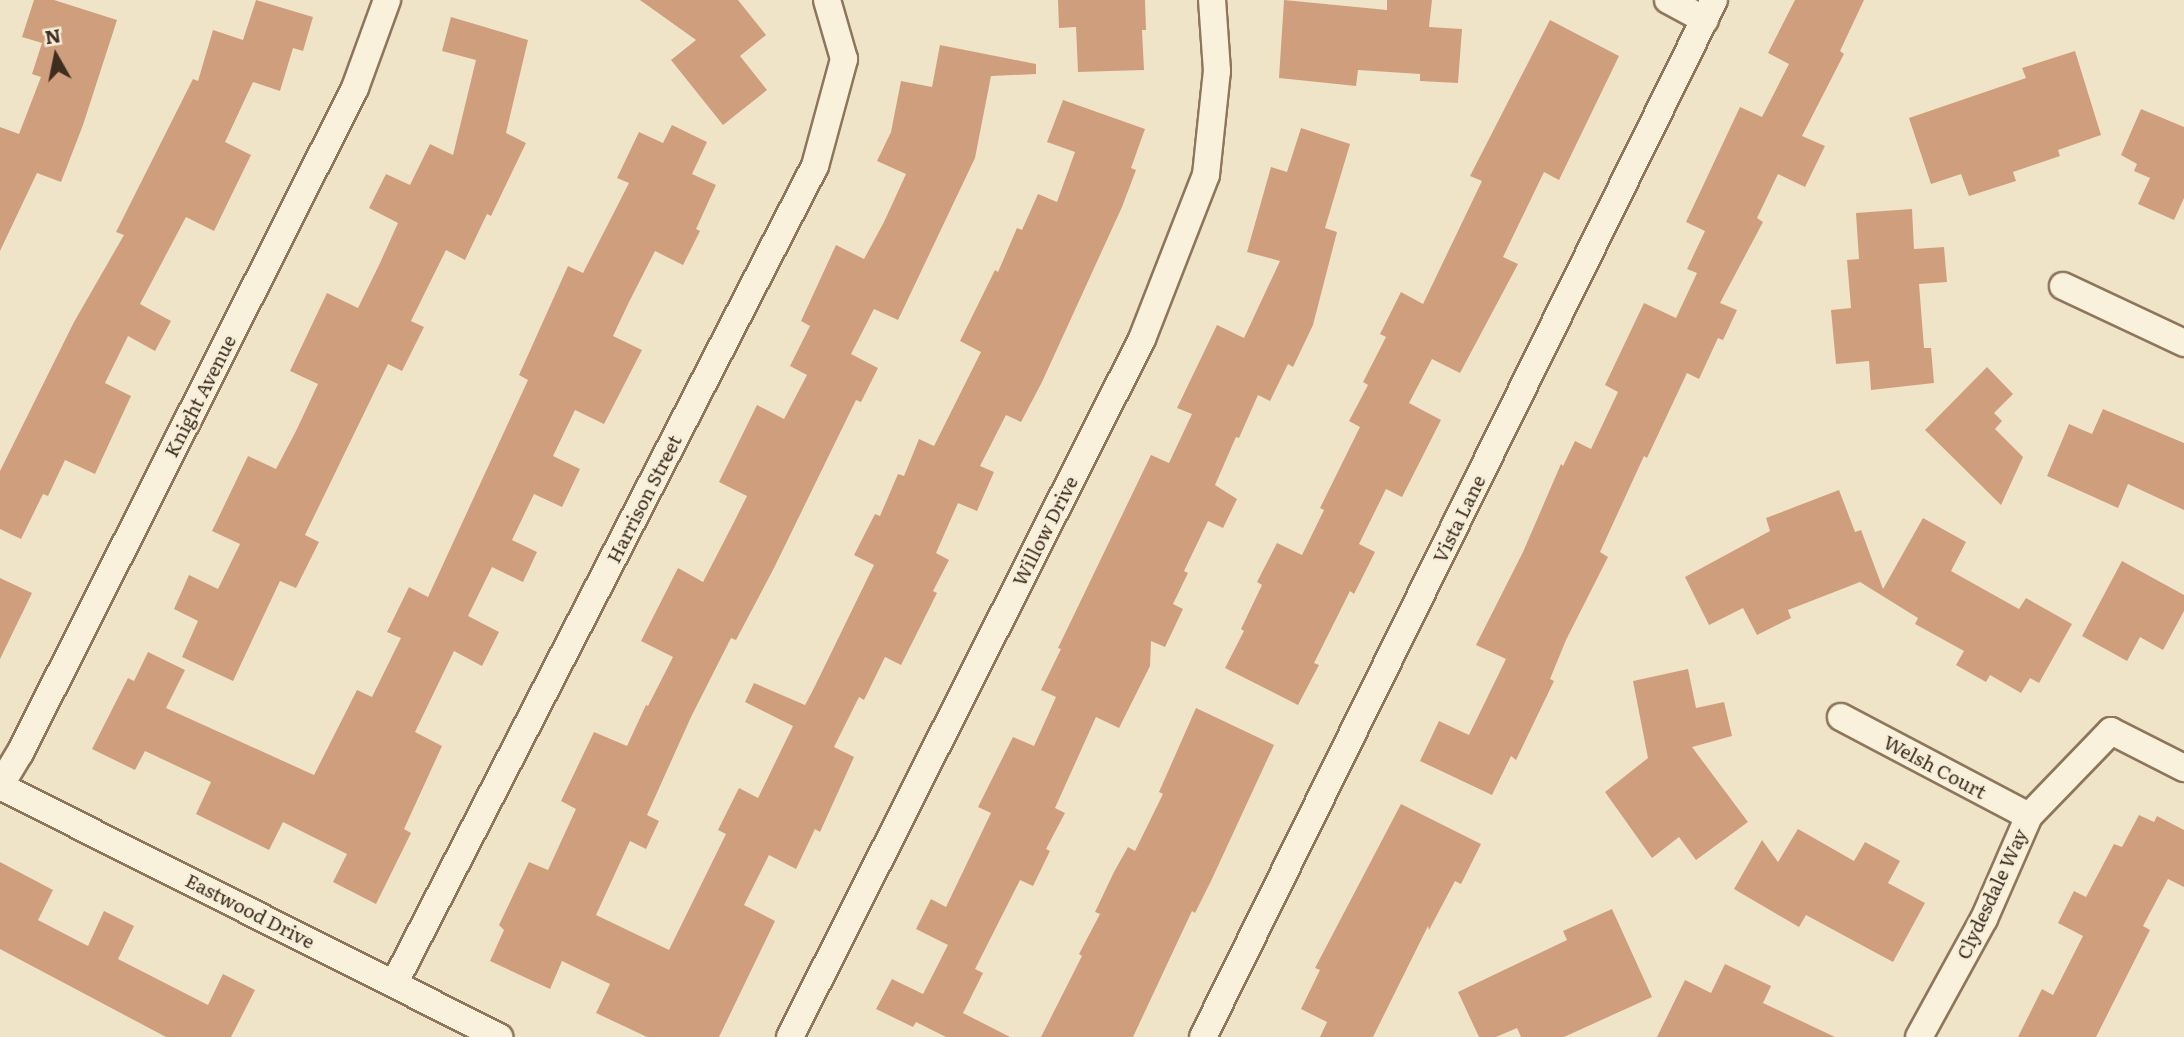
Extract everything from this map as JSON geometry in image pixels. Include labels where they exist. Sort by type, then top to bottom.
[{"type":"street","name":"Knight Avenue","points":[[0,786],[20,754],[355,88],[387,0]]},
{"type":"street","name":"Harrison Street","points":[[394,984],[815,166],[844,59],[827,0]]},
{"type":"street","name":"Willow Drive","points":[[789,1037],[1143,339],[1206,175],[1217,71],[1212,0]]},
{"type":"street","points":[[1668,0],[1710,10]]},
{"type":"street","name":"Vista Lane","points":[[1203,1037],[1710,10]]},
{"type":"street","points":[[2063,286],[2184,343]]},
{"type":"street","name":"Welsh Court","points":[[1841,717],[2029,816]]},
{"type":"street","name":"Clydesdale Way","points":[[1919,1037],[1984,919],[2029,816],[2111,731],[2184,768]]},
{"type":"street","name":"Eastwood Drive","points":[[0,786],[499,1037]]},
{"type":"building","points":[[34,0],[54,0],[117,20],[83,125],[61,182],[37,173],[0,251],[0,127],[19,134],[41,77],[32,74],[42,43],[22,37]]},
{"type":"building","points":[[256,0],[313,17],[303,51],[293,48],[280,91],[253,82],[225,142],[251,155],[214,231],[186,217],[140,304],[171,321],[155,351],[128,336],[105,383],[131,396],[95,474],[65,460],[48,496],[43,494],[21,539],[0,529],[0,471],[74,322],[124,235],[116,232],[193,79],[198,81],[213,30],[243,40]]},
{"type":"building","points":[[640,0],[738,0],[766,35],[740,56],[767,90],[723,125],[671,60],[696,40]]},
{"type":"building","points":[[1058,0],[1145,0],[1146,30],[1142,30],[1144,70],[1078,72],[1076,27],[1059,28]]},
{"type":"building","points":[[1284,0],[1387,10],[1387,0],[1432,0],[1429,27],[1462,29],[1458,83],[1420,81],[1420,74],[1358,70],[1356,86],[1279,78]]},
{"type":"building","points":[[1795,0],[1864,0],[1840,51],[1844,54],[1802,136],[1825,146],[1805,187],[1778,174],[1757,218],[1763,222],[1720,303],[1737,310],[1723,340],[1718,338],[1699,379],[1687,373],[1647,458],[1644,456],[1600,552],[1608,557],[1566,640],[1550,679],[1554,681],[1516,760],[1511,756],[1492,795],[1420,761],[1439,721],[1469,735],[1506,659],[1476,645],[1523,552],[1561,464],[1563,466],[1575,441],[1591,449],[1618,392],[1605,385],[1644,303],[1676,318],[1697,273],[1687,269],[1705,231],[1686,222],[1740,107],[1762,117],[1789,64],[1768,53]]},
{"type":"building","points":[[451,17],[528,40],[506,133],[526,143],[491,216],[487,214],[465,260],[446,250],[411,321],[424,327],[402,371],[388,364],[305,535],[319,542],[296,588],[280,581],[233,681],[182,657],[198,621],[174,609],[189,575],[218,589],[240,544],[212,531],[248,456],[276,469],[296,431],[318,384],[290,371],[327,293],[358,308],[380,263],[398,223],[369,208],[386,174],[410,185],[430,144],[453,155],[476,60],[442,51]]},
{"type":"building","points":[[1550,20],[1619,56],[1559,180],[1544,172],[1503,257],[1518,264],[1460,373],[1432,359],[1409,403],[1441,420],[1402,497],[1386,489],[1359,544],[1375,552],[1354,594],[1350,591],[1314,663],[1319,665],[1298,705],[1225,668],[1244,631],[1241,629],[1262,585],[1257,582],[1277,543],[1302,555],[1324,510],[1320,508],[1360,427],[1349,421],[1368,385],[1363,382],[1386,337],[1380,334],[1401,292],[1423,304],[1482,181],[1470,176]]},
{"type":"building","points":[[940,45],[1036,64],[1036,74],[991,76],[975,158],[898,320],[874,309],[851,354],[878,368],[861,402],[856,400],[774,568],[736,640],[731,638],[691,717],[647,815],[659,821],[646,849],[630,841],[596,915],[669,950],[726,834],[718,830],[739,788],[758,798],[793,726],[745,702],[754,683],[805,705],[813,690],[874,565],[854,555],[875,514],[880,516],[898,474],[904,476],[919,439],[934,446],[981,352],[960,341],[995,270],[998,272],[1017,228],[1022,230],[1038,194],[1057,202],[1075,152],[1047,142],[1063,100],[1145,129],[1131,168],[1136,170],[1122,207],[1021,422],[1006,415],[980,466],[994,472],[977,511],[958,503],[936,553],[949,560],[933,591],[937,593],[901,665],[885,657],[864,700],[859,697],[834,747],[854,757],[820,832],[815,829],[796,869],[769,855],[744,905],[775,921],[719,1037],[647,1037],[596,1013],[610,984],[562,961],[550,989],[490,961],[504,930],[499,925],[529,862],[548,870],[576,809],[561,801],[594,732],[627,746],[673,657],[641,641],[678,568],[703,582],[733,524],[747,496],[719,482],[757,405],[784,419],[807,375],[790,366],[810,326],[801,321],[836,245],[864,259],[884,222],[906,174],[877,161],[891,132],[901,81],[932,87]]},
{"type":"building","points":[[2075,51],[2101,135],[2058,150],[2060,156],[2013,172],[2016,181],[1969,196],[1961,174],[1931,184],[1909,118],[2026,78],[2022,68]]},
{"type":"building","points":[[2141,109],[2184,127],[2184,198],[2174,220],[2138,204],[2150,178],[2134,171],[2137,164],[2121,155]]},
{"type":"building","points":[[672,125],[707,142],[692,174],[716,185],[696,229],[700,231],[683,265],[655,251],[629,302],[613,336],[642,350],[604,424],[575,410],[553,456],[580,469],[562,507],[534,494],[512,540],[537,552],[523,582],[492,567],[468,616],[499,632],[482,666],[454,651],[415,732],[442,746],[404,829],[411,833],[376,904],[333,882],[347,854],[283,822],[269,850],[196,814],[211,782],[145,751],[135,770],[92,749],[128,678],[134,681],[148,652],[185,670],[166,708],[314,775],[357,690],[372,697],[401,638],[387,632],[409,587],[428,597],[528,380],[519,375],[568,266],[583,273],[629,183],[617,178],[639,132],[663,143]]},
{"type":"building","points":[[1301,128],[1350,144],[1325,228],[1337,232],[1313,325],[1293,367],[1288,364],[1270,401],[1258,395],[1239,438],[1236,437],[1215,485],[1237,499],[1223,528],[1208,521],[1184,571],[1188,573],[1173,604],[1183,609],[1165,647],[1151,641],[1150,666],[1119,728],[1096,717],[1055,808],[1065,813],[1046,849],[1050,851],[1033,886],[1020,880],[975,969],[983,973],[963,1013],[1010,1037],[946,1037],[916,1022],[913,1027],[876,1009],[892,979],[923,994],[948,945],[916,929],[931,899],[946,907],[991,813],[978,807],[1013,737],[1034,746],[1056,697],[1041,690],[1061,649],[1058,648],[1151,455],[1169,463],[1192,414],[1177,408],[1217,325],[1244,338],[1280,261],[1247,252],[1271,167],[1287,172]]},
{"type":"building","points":[[1912,209],[1914,249],[1944,247],[1947,282],[1919,284],[1924,348],[1931,348],[1934,383],[1871,390],[1869,361],[1836,364],[1831,310],[1851,308],[1847,260],[1859,259],[1856,213]]},
{"type":"building","points":[[1987,367],[2013,394],[1994,413],[2002,421],[1995,429],[2023,457],[2001,505],[1925,430]]},
{"type":"building","points":[[2103,409],[2184,443],[2184,510],[2128,484],[2118,508],[2047,476],[2069,424],[2092,434]]},
{"type":"building","points":[[1839,490],[1855,532],[1861,530],[1883,589],[1923,518],[1966,542],[1951,571],[2019,609],[2026,598],[2072,624],[2039,683],[2030,678],[2021,693],[1990,675],[1986,682],[1956,665],[1964,651],[1915,624],[1918,618],[1860,582],[1788,610],[1791,618],[1757,635],[1743,608],[1709,625],[1685,577],[1770,531],[1766,518]]},
{"type":"building","points":[[2122,561],[2184,595],[2184,611],[2163,650],[2140,637],[2127,661],[2082,636]]},
{"type":"building","points":[[0,578],[32,593],[0,659]]},
{"type":"building","points":[[1688,669],[1696,708],[1724,702],[1732,736],[1692,747],[1748,822],[1696,860],[1679,837],[1652,858],[1605,792],[1648,758],[1633,681]]},
{"type":"building","points":[[1196,708],[1274,745],[1211,881],[1195,913],[1192,911],[1133,1037],[1041,1037],[1082,956],[1079,954],[1100,914],[1095,912],[1114,872],[1128,847],[1135,851],[1163,794],[1159,792]]},
{"type":"building","points":[[1401,804],[1481,844],[1461,884],[1455,881],[1429,930],[1428,926],[1373,1037],[1320,1037],[1327,1022],[1301,1009],[1320,970],[1315,968]]},
{"type":"building","points":[[2139,815],[2154,822],[2157,816],[2184,830],[2184,887],[2168,879],[2143,926],[2150,930],[2096,1037],[2018,1037],[2042,989],[2053,995],[2083,936],[2058,923],[2074,891],[2086,897],[2114,844],[2122,847]]},
{"type":"building","points":[[1798,829],[1854,861],[1865,842],[1900,861],[1888,883],[1925,903],[1893,962],[1806,915],[1799,927],[1734,889],[1762,840],[1778,862]]},
{"type":"building","points":[[0,862],[53,890],[38,920],[88,946],[104,911],[134,926],[118,959],[208,1005],[223,974],[255,990],[231,1037],[166,1037],[0,949]]},
{"type":"building","points":[[1612,909],[1652,997],[1564,1037],[1521,1037],[1517,1028],[1496,1037],[1479,1037],[1458,992],[1567,940],[1563,931]]},
{"type":"building","points":[[1725,964],[1771,986],[1763,1003],[1835,1037],[1657,1037],[1685,980],[1711,993]]}]
